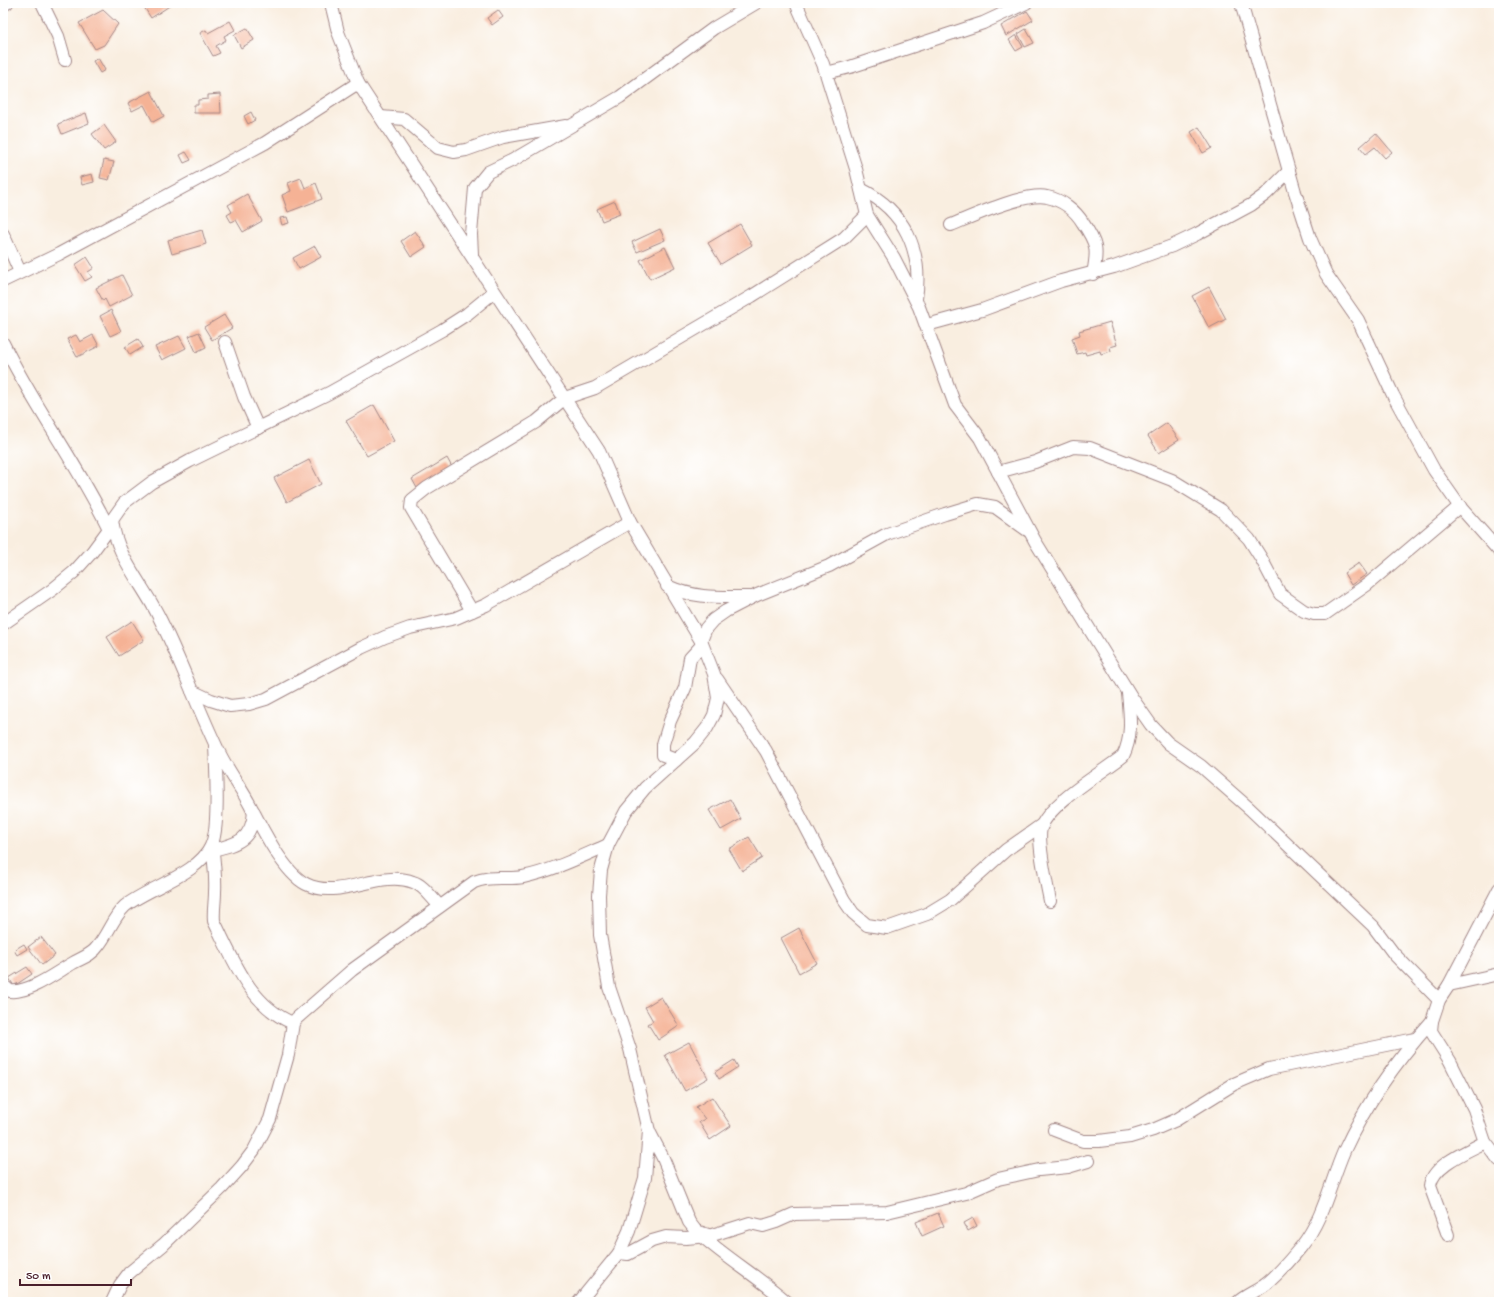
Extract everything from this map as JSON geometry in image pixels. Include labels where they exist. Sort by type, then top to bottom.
[{"type":"street","points":[[42,3],[63,47],[65,60]]},
{"type":"street","points":[[331,3],[338,32],[358,83],[472,255],[494,292],[600,451],[630,522],[702,643],[714,674],[729,699],[766,751],[844,900],[853,913],[867,925],[887,928],[927,914],[950,900],[1006,850],[1043,824]]},
{"type":"street","points":[[472,255],[471,234],[475,188],[479,180],[488,172],[513,160],[620,97],[714,28],[756,3]]},
{"type":"street","points":[[796,3],[826,73],[868,215],[894,258],[916,300],[927,325],[955,405],[980,438],[1030,531],[1128,692],[1151,725],[1168,743],[1201,766],[1345,899],[1373,926],[1394,954],[1440,1000]]},
{"type":"street","points":[[826,73],[850,68],[983,23],[1026,3]]},
{"type":"street","points":[[1241,3],[1289,171],[1310,238],[1326,274],[1358,320],[1407,420],[1434,470],[1460,506],[1499,551]]},
{"type":"street","points":[[3,281],[59,254],[265,143],[358,83]]},
{"type":"street","points":[[381,117],[404,119],[438,148],[454,152],[466,150],[503,137],[571,126]]},
{"type":"street","points":[[927,325],[982,310],[1061,281],[1093,274],[1138,259],[1197,234],[1256,201],[1266,194],[1289,171]]},
{"type":"street","points":[[861,188],[890,207],[902,224],[911,242],[917,264],[918,284],[916,300]]},
{"type":"street","points":[[951,225],[1011,203],[1036,197],[1047,197],[1071,207],[1093,237],[1097,254],[1093,274]]},
{"type":"street","points":[[472,612],[411,508],[411,502],[427,488],[536,422],[565,398],[595,388],[752,296],[844,238],[868,215]]},
{"type":"street","points":[[3,234],[20,272]]},
{"type":"street","points":[[3,624],[52,590],[74,572],[92,552],[124,503],[152,482],[190,461],[329,393],[442,330],[467,314],[494,292]]},
{"type":"street","points":[[225,342],[244,397],[258,428]]},
{"type":"street","points":[[3,343],[49,425],[110,524],[119,549],[158,615],[214,743],[254,812],[266,837],[282,858],[305,884],[337,889],[400,879],[414,882],[440,906]]},
{"type":"street","points":[[998,472],[1035,462],[1074,447],[1090,448],[1172,480],[1221,510],[1248,539],[1261,558],[1280,594],[1304,611],[1314,614],[1325,614],[1368,584],[1460,506]]},
{"type":"street","points":[[676,760],[663,754],[663,744],[670,721],[685,688],[690,658],[702,643],[706,628],[713,620],[753,597],[829,566],[887,534],[968,506],[978,504],[995,507],[1030,531]]},
{"type":"street","points":[[192,691],[211,700],[230,706],[249,704],[266,699],[361,648],[386,637],[410,628],[438,623],[472,612],[500,598],[630,522]]},
{"type":"street","points":[[667,586],[693,595],[722,598],[753,597]]},
{"type":"street","points":[[579,1302],[618,1253],[637,1207],[645,1178],[648,1131],[630,1049],[609,987],[600,935],[601,870],[608,845],[626,810],[645,788],[695,743],[707,728],[714,715],[718,698],[714,674]]},
{"type":"street","points":[[1050,901],[1042,847],[1041,829],[1046,818],[1059,805],[1123,756],[1129,745],[1131,728],[1128,692]]},
{"type":"street","points":[[214,743],[215,820],[212,847],[215,881],[213,911],[217,927],[241,975],[253,993],[264,1006],[283,1020],[293,1023]]},
{"type":"street","points":[[3,984],[10,991],[17,991],[49,979],[73,963],[86,957],[98,947],[117,915],[126,906],[192,866],[207,854],[212,847],[239,842],[248,835],[253,824],[254,812]]},
{"type":"street","points":[[112,1302],[120,1285],[129,1273],[163,1245],[222,1188],[254,1150],[270,1119],[288,1055],[293,1023],[304,1011],[352,970],[440,906],[479,880],[522,877],[565,864],[608,845]]},
{"type":"street","points":[[1499,889],[1450,985],[1440,1000],[1432,1021],[1432,1031],[1450,1061],[1474,1109],[1485,1142],[1499,1160]]},
{"type":"street","points":[[1450,985],[1499,974]]},
{"type":"street","points":[[1238,1302],[1267,1283],[1302,1246],[1316,1224],[1326,1204],[1332,1179],[1362,1116],[1381,1085],[1415,1039],[1432,1021]]},
{"type":"street","points":[[1054,1130],[1083,1140],[1099,1141],[1130,1137],[1153,1130],[1176,1120],[1234,1084],[1269,1069],[1415,1039]]},
{"type":"street","points":[[648,1131],[663,1158],[689,1222],[696,1232],[705,1236],[727,1258],[773,1290],[787,1302]]},
{"type":"street","points":[[1448,1235],[1430,1186],[1431,1183],[1438,1170],[1485,1142]]},
{"type":"street","points":[[618,1253],[628,1254],[652,1241],[666,1237],[686,1238],[705,1236],[750,1224],[763,1226],[794,1214],[887,1212],[966,1193],[998,1179],[1088,1161]]},
{"type":"building","points":[[150,3],[174,3],[151,18],[144,7]]},
{"type":"building","points":[[103,10],[118,24],[104,45],[95,49],[79,23]]},
{"type":"building","points":[[498,10],[503,17],[492,25],[487,18]]},
{"type":"building","points":[[1027,11],[1033,20],[1006,36],[1001,26]]},
{"type":"building","points":[[230,21],[235,30],[224,36],[226,40],[216,46],[220,53],[213,56],[200,33],[206,30],[208,33]]},
{"type":"building","points":[[247,28],[254,40],[241,48],[234,35]]},
{"type":"building","points":[[1026,29],[1034,43],[1025,47],[1018,34]]},
{"type":"building","points":[[1016,35],[1023,47],[1016,51],[1009,40]]},
{"type":"building","points":[[98,58],[105,70],[100,73],[93,61]]},
{"type":"building","points":[[151,91],[164,116],[153,122],[144,105],[132,111],[128,103]]},
{"type":"building","points":[[220,94],[221,113],[194,113],[194,105],[198,105],[198,100],[208,99],[208,95]]},
{"type":"building","points":[[251,112],[255,120],[248,124],[244,116]]},
{"type":"building","points":[[86,113],[89,123],[62,134],[58,124]]},
{"type":"building","points":[[104,125],[116,142],[104,150],[92,134]]},
{"type":"building","points":[[1199,127],[1212,148],[1203,153],[1191,132]]},
{"type":"building","points":[[1376,133],[1392,152],[1385,158],[1375,147],[1366,154],[1360,147]]},
{"type":"building","points":[[186,152],[191,160],[184,163],[180,155]]},
{"type":"building","points":[[104,160],[114,162],[109,180],[100,178]]},
{"type":"building","points":[[92,174],[94,182],[82,185],[80,177]]},
{"type":"building","points":[[301,178],[305,188],[316,183],[322,199],[288,212],[282,195],[291,191],[288,183]]},
{"type":"building","points":[[247,194],[262,221],[243,232],[236,220],[231,222],[227,215],[232,212],[228,205]]},
{"type":"building","points":[[615,201],[620,214],[602,221],[597,209]]},
{"type":"building","points":[[287,217],[289,223],[282,225],[280,218]]},
{"type":"building","points":[[740,224],[752,245],[721,264],[708,243]]},
{"type":"building","points":[[660,229],[665,240],[637,252],[632,242]]},
{"type":"building","points":[[202,230],[206,244],[172,254],[168,240]]},
{"type":"building","points":[[415,231],[426,247],[411,257],[401,241]]},
{"type":"building","points":[[315,246],[321,257],[299,269],[293,258]]},
{"type":"building","points":[[665,247],[675,267],[650,279],[640,260]]},
{"type":"building","points":[[87,257],[94,268],[88,272],[92,277],[85,281],[75,265]]},
{"type":"building","points":[[122,275],[132,295],[109,307],[105,299],[103,301],[96,288]]},
{"type":"building","points":[[1209,287],[1226,319],[1209,328],[1192,296]]},
{"type":"building","points":[[111,310],[121,331],[110,336],[100,316]]},
{"type":"building","points":[[224,315],[232,328],[212,340],[204,327]]},
{"type":"building","points":[[1110,322],[1117,345],[1110,347],[1111,351],[1101,354],[1100,351],[1086,355],[1085,352],[1077,354],[1072,338],[1080,335],[1079,331]]},
{"type":"building","points":[[199,332],[206,347],[196,352],[189,336]]},
{"type":"building","points":[[76,335],[80,342],[93,335],[99,346],[77,357],[67,339]]},
{"type":"building","points":[[179,336],[186,348],[162,360],[155,347]]},
{"type":"building","points":[[138,339],[143,347],[130,355],[125,347]]},
{"type":"building","points":[[374,405],[394,441],[367,456],[346,421]]},
{"type":"building","points":[[1167,423],[1179,440],[1159,453],[1148,436]]},
{"type":"building","points":[[447,458],[453,469],[418,490],[412,479]]},
{"type":"building","points":[[309,460],[321,484],[287,502],[274,478]]},
{"type":"building","points":[[1359,563],[1367,574],[1351,585],[1344,573]]},
{"type":"building","points":[[132,621],[144,640],[119,656],[107,637]]},
{"type":"building","points":[[730,799],[741,819],[721,830],[709,810]]},
{"type":"building","points":[[749,837],[762,858],[742,871],[729,849]]},
{"type":"building","points":[[799,928],[817,963],[799,973],[781,938]]},
{"type":"building","points":[[41,937],[55,955],[42,965],[28,947]]},
{"type":"building","points":[[24,944],[27,949],[17,955],[14,950]]},
{"type":"building","points":[[27,967],[32,974],[14,986],[9,978]]},
{"type":"building","points":[[661,997],[679,1026],[658,1040],[648,1024],[653,1021],[645,1007]]},
{"type":"building","points":[[689,1042],[708,1078],[685,1091],[665,1055]]},
{"type":"building","points":[[734,1060],[738,1067],[719,1079],[715,1072]]},
{"type":"building","points":[[712,1097],[731,1126],[710,1140],[699,1122],[705,1119],[696,1107]]},
{"type":"building","points":[[938,1213],[944,1226],[922,1236],[916,1222]]},
{"type":"building","points":[[973,1218],[977,1226],[968,1231],[964,1223]]}]
